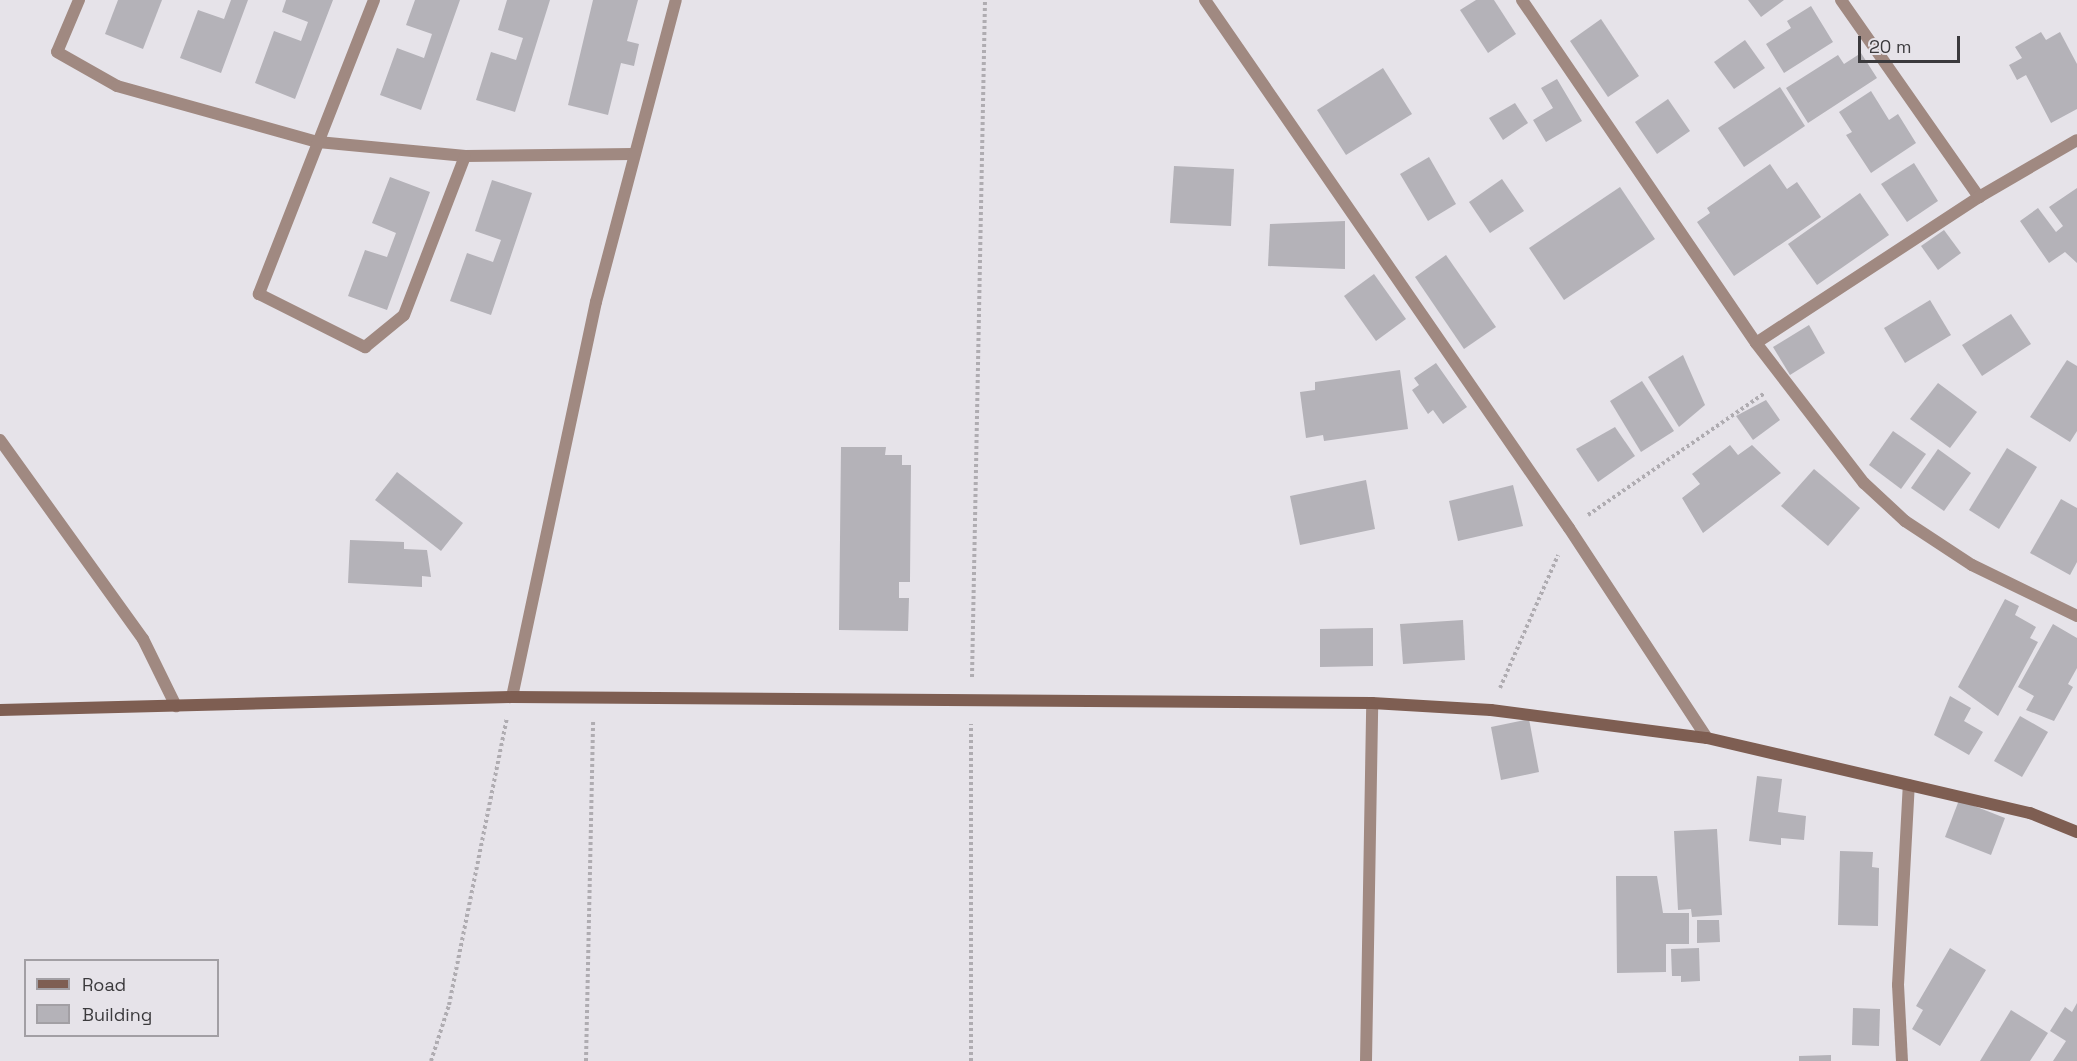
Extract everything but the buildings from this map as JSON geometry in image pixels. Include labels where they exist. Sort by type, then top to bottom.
[{"type":"street","points":[[79,0],[57,52],[117,86],[318,142],[465,156],[633,154]]},
{"type":"street","points":[[374,0],[260,294],[365,347],[404,315],[465,156]]},
{"type":"street","points":[[512,697],[596,302],[633,154],[676,0]]},
{"type":"street","points":[[1205,0],[1569,528],[1707,738]]},
{"type":"street","points":[[1521,0],[1756,343],[1783,381],[1864,483],[1905,521],[1972,565],[2077,616]]},
{"type":"street","points":[[1841,0],[1979,197]]},
{"type":"street","points":[[1756,343],[1979,197],[2077,140]]},
{"type":"street","points":[[0,440],[143,639],[176,705]]},
{"type":"street","points":[[0,710],[512,697],[1372,703],[1491,710],[1707,738],[2030,813],[2077,832]]},
{"type":"street","points":[[1366,1061],[1372,703]]},
{"type":"street","points":[[1902,1061],[1898,985],[1909,785]]},
{"type":"path","points":[[971,1061],[971,701],[985,0]]},
{"type":"path","points":[[1491,710],[1569,528],[1783,381]]},
{"type":"path","points":[[431,1061],[449,1005],[512,697]]},
{"type":"path","points":[[586,1061],[593,698]]}]
